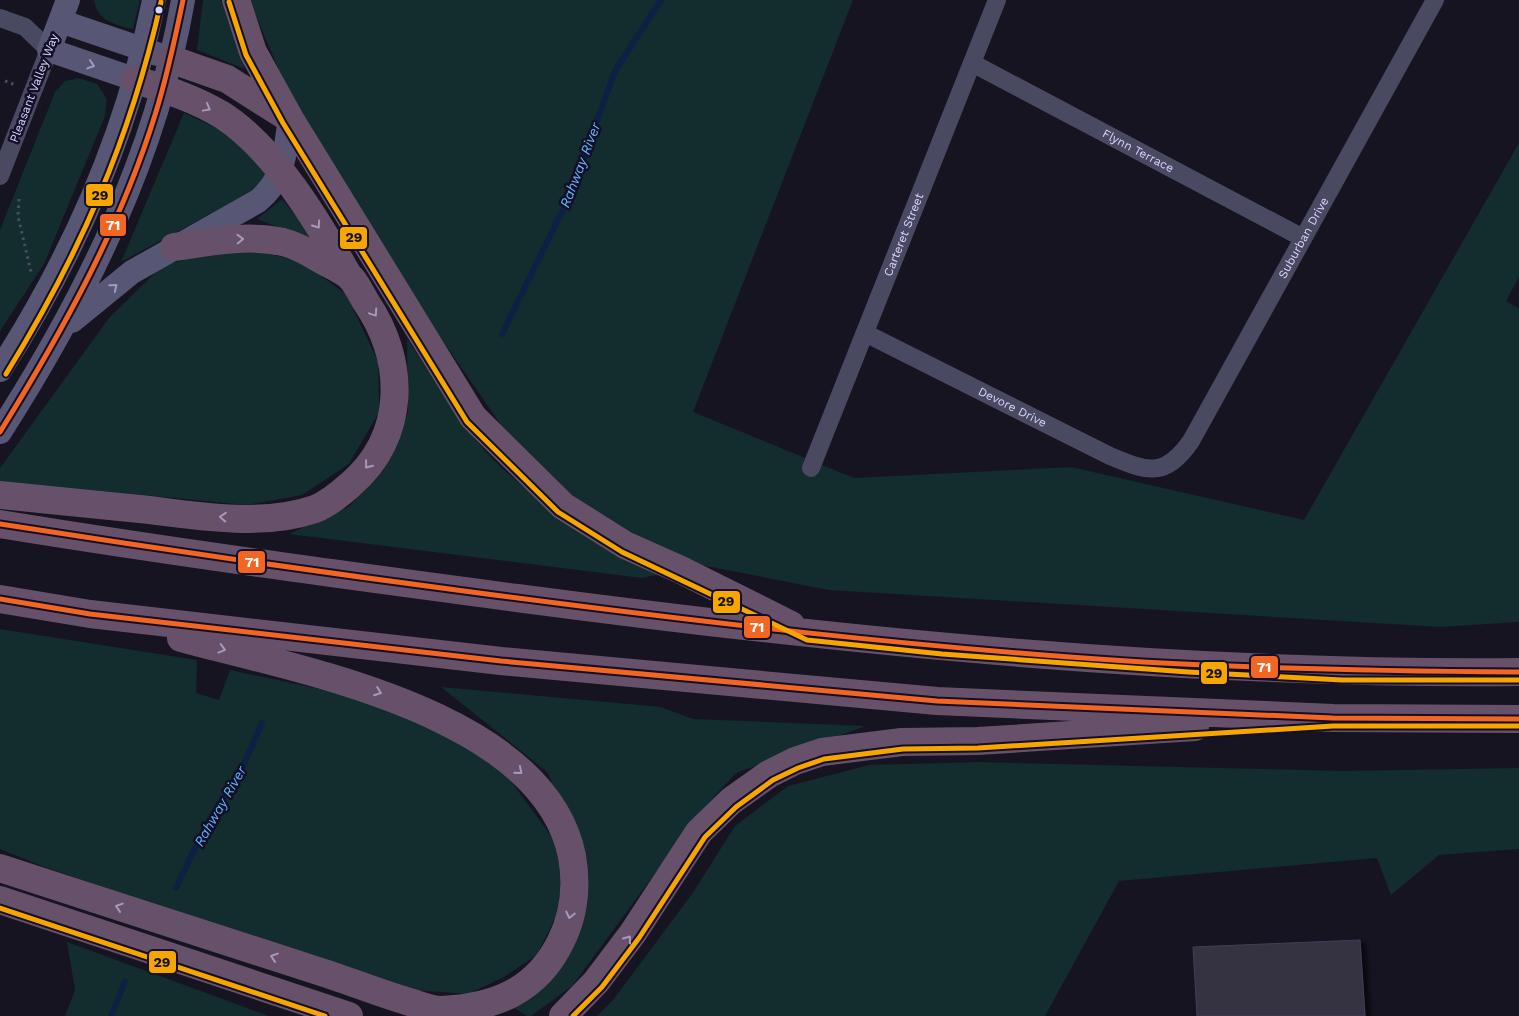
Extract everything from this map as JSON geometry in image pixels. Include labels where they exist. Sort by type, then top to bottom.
[{"type":"highway","points":[[236,0],[253,52],[290,119],[473,417],[563,506],[625,545],[682,570],[808,633]]},
{"type":"highway","points":[[170,59],[227,79],[290,119]]},
{"type":"highway","points":[[2,495],[181,513],[267,518],[316,509],[338,496],[358,478],[380,448],[391,419],[395,397],[391,351],[379,320],[349,276],[329,242],[281,173],[252,140],[223,116],[190,98],[134,79]]},
{"type":"highway","points":[[174,247],[238,239],[284,242],[349,276]]},
{"type":"highway","points":[[0,524],[206,557],[615,611],[943,648],[1188,665],[1342,672],[1519,672]]},
{"type":"highway","points":[[0,599],[90,614],[501,661],[937,701],[1333,718],[1519,719]]},
{"type":"highway","points":[[0,868],[320,972],[397,999],[437,1010],[480,1006],[517,993],[553,957],[567,930],[575,894],[574,866],[568,837],[564,829],[541,791],[502,758],[465,732],[401,700],[368,688],[90,614]]},
{"type":"highway","points":[[563,1016],[596,982],[628,940],[699,832],[731,801],[769,774],[795,761],[822,752],[902,742],[978,741],[1333,718]]},
{"type":"highway","points":[[0,900],[349,1016]]},
{"type":"main road","points":[[0,370],[56,276],[87,209],[113,145],[134,79],[154,0]]},
{"type":"main road","points":[[0,432],[63,329],[97,264],[125,202],[162,89],[183,0]]},
{"type":"main road","points":[[64,11],[142,49],[170,59]]},
{"type":"main road","name":"Pleasant Valley Way","points":[[49,50],[64,11]]},
{"type":"main road","points":[[49,50],[134,79]]},
{"type":"main road","points":[[63,329],[132,272],[258,201],[272,189],[281,173],[290,119]]},
{"type":"street","name":"Carteret Street","points":[[811,468],[997,0]]},
{"type":"street","name":"Suburban Drive","points":[[1162,467],[1178,459],[1191,441],[1435,0]]},
{"type":"street","points":[[25,27],[64,11]]},
{"type":"street","points":[[0,18],[25,27],[49,50]]},
{"type":"street","name":"Pleasant Valley Way","points":[[0,176],[49,50]]},
{"type":"street","name":"Flynn Terrace","points":[[972,63],[1303,238]]},
{"type":"street","name":"Devore Drive","points":[[865,333],[1110,456],[1142,469],[1162,467]]},
{"type":"path","points":[[5,81],[16,85]]},
{"type":"path","points":[[19,200],[18,216],[31,268],[30,279]]},
{"type":"green space","points":[[94,0],[140,0],[133,29],[108,21],[99,13]]},
{"type":"green space","points":[[203,0],[221,0],[245,69],[197,50]]},
{"type":"green space","points":[[249,0],[853,0],[693,412],[854,478],[1071,467],[1304,520],[1519,143],[1519,277],[1506,301],[1519,309],[1519,622],[1441,627],[829,590],[696,564],[595,516],[512,441],[416,302],[285,84]]},
{"type":"green space","points":[[79,78],[97,84],[107,99],[105,116],[44,264],[0,331],[0,230],[55,92],[65,81]]},
{"type":"green space","points":[[184,113],[236,137],[267,173],[255,190],[121,262]]},
{"type":"green space","points":[[282,199],[317,242],[257,219]]},
{"type":"green space","points":[[239,247],[300,261],[346,294],[378,361],[379,412],[349,464],[302,495],[247,505],[0,481],[0,468],[109,318],[163,265]]},
{"type":"green space","points":[[407,339],[457,416],[495,461],[538,498],[586,530],[660,574],[642,578],[289,534],[350,506],[384,465],[408,413]]},
{"type":"green space","points":[[0,629],[197,660],[196,693],[219,700],[230,670],[386,703],[497,762],[562,851],[559,910],[537,955],[504,977],[468,994],[413,990],[287,951],[42,866],[0,849]]},
{"type":"green space","points":[[441,687],[661,707],[693,719],[866,726],[736,773],[702,810],[572,986],[531,1016],[527,1016],[509,1005],[562,964],[577,836],[547,772]]},
{"type":"green space","points":[[980,762],[1342,771],[1519,768],[1519,849],[1439,855],[1391,895],[1377,858],[1119,881],[1045,1016],[597,1016],[613,1000],[692,894],[735,826],[788,786],[869,765]]},
{"type":"green space","points":[[67,942],[269,1016],[65,1016],[75,990]]},
{"type":"building","points":[[1360,940],[1365,1016],[1197,1016],[1193,947]]},
{"type":"waterway","name":"Rahway River","points":[[502,334],[570,195],[615,71],[661,0]]},
{"type":"waterway","name":"Rahway River","points":[[176,888],[206,825],[240,773],[262,723]]},
{"type":"waterway","name":"Rahway River","points":[[111,1016],[125,981]]},
{"type":"transit line","name":"71","points":[[0,432],[67,318],[107,239],[125,198],[141,157],[159,101],[183,0]]},
{"type":"transit line","name":"29","points":[[6,374],[57,285],[100,195],[134,101],[161,2]]},
{"type":"transit line","name":"29","points":[[229,2],[246,55],[283,123],[467,422],[558,512],[622,552],[807,640],[942,654],[1188,672],[1342,680],[1519,680]]},
{"type":"transit line","name":"71","points":[[0,524],[239,560],[479,593],[727,624],[893,642],[1143,662],[1331,669],[1519,672]]},
{"type":"transit line","name":"71","points":[[0,599],[90,614],[501,661],[937,701],[1333,718],[1519,719]]},
{"type":"transit line","name":"29","points":[[573,1016],[602,987],[639,938],[705,837],[736,807],[773,780],[798,768],[824,759],[903,749],[978,748],[1333,726],[1519,726]]},
{"type":"transit line","name":"29","points":[[0,908],[325,1016]]}]
